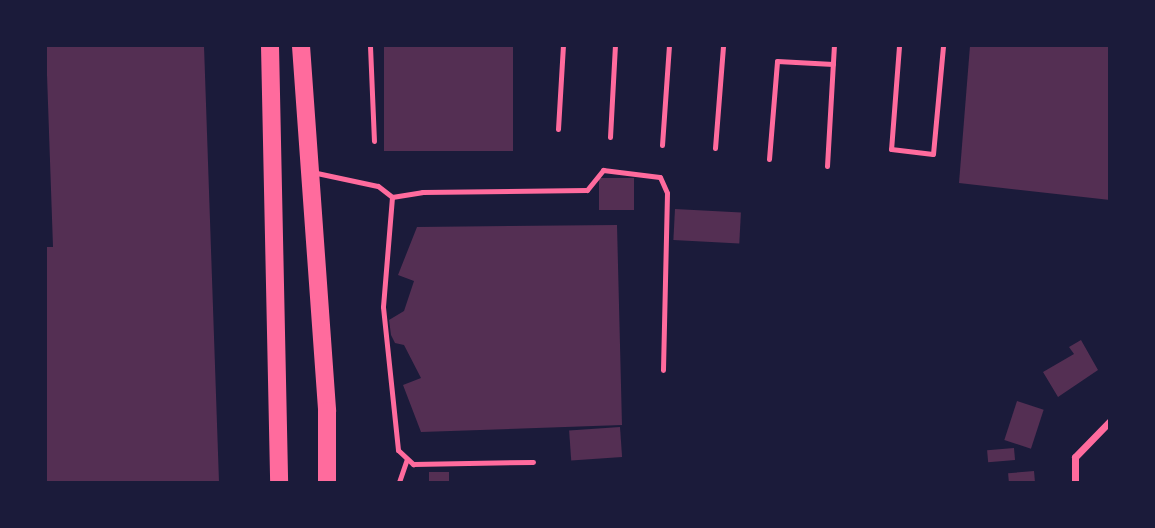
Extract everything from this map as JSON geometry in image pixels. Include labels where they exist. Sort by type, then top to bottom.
[{"type":"highway","points":[[270,46],[279,482]]},
{"type":"highway","points":[[301,46],[327,411],[327,482]]},
{"type":"street","points":[[1075,482],[1075,457],[1110,421]]},
{"type":"lane","points":[[370,46],[374,141]]},
{"type":"lane","points":[[558,129],[564,46]]},
{"type":"lane","points":[[610,137],[615,46]]},
{"type":"lane","points":[[662,145],[669,46]]},
{"type":"lane","points":[[715,148],[723,46]]},
{"type":"lane","points":[[827,166],[834,46]]},
{"type":"lane","points":[[899,46],[891,149],[933,154],[943,46]]},
{"type":"lane","points":[[769,159],[777,61],[833,64]]},
{"type":"lane","points":[[309,172],[341,175],[379,186],[392,197],[422,192],[587,190],[603,170],[660,177],[667,194],[663,370]]},
{"type":"lane","points":[[392,197],[383,307],[398,450],[413,464],[533,462]]},
{"type":"lane","points":[[399,482],[407,459]]},
{"type":"building","points":[[46,46],[204,46],[219,482],[46,482],[46,247],[53,247]]},
{"type":"building","points":[[384,46],[513,46],[513,151],[384,151]]},
{"type":"building","points":[[970,46],[1110,46],[1110,200],[959,183]]},
{"type":"building","points":[[599,178],[634,178],[634,210],[599,210]]},
{"type":"building","points":[[675,209],[741,212],[739,243],[673,240]]},
{"type":"building","points":[[617,225],[622,425],[421,432],[403,385],[421,378],[404,345],[395,343],[389,320],[404,311],[414,281],[398,275],[417,227]]},
{"type":"building","points":[[1081,340],[1098,370],[1058,397],[1043,372],[1074,354],[1069,347]]},
{"type":"building","points":[[1017,401],[1044,410],[1031,449],[1004,440]]},
{"type":"building","points":[[620,427],[622,457],[571,460],[569,431]]},
{"type":"building","points":[[1014,448],[1015,460],[988,462],[987,450]]},
{"type":"building","points":[[1034,471],[1035,482],[1009,482],[1008,473]]},
{"type":"building","points":[[429,472],[449,472],[449,482],[429,482]]}]
